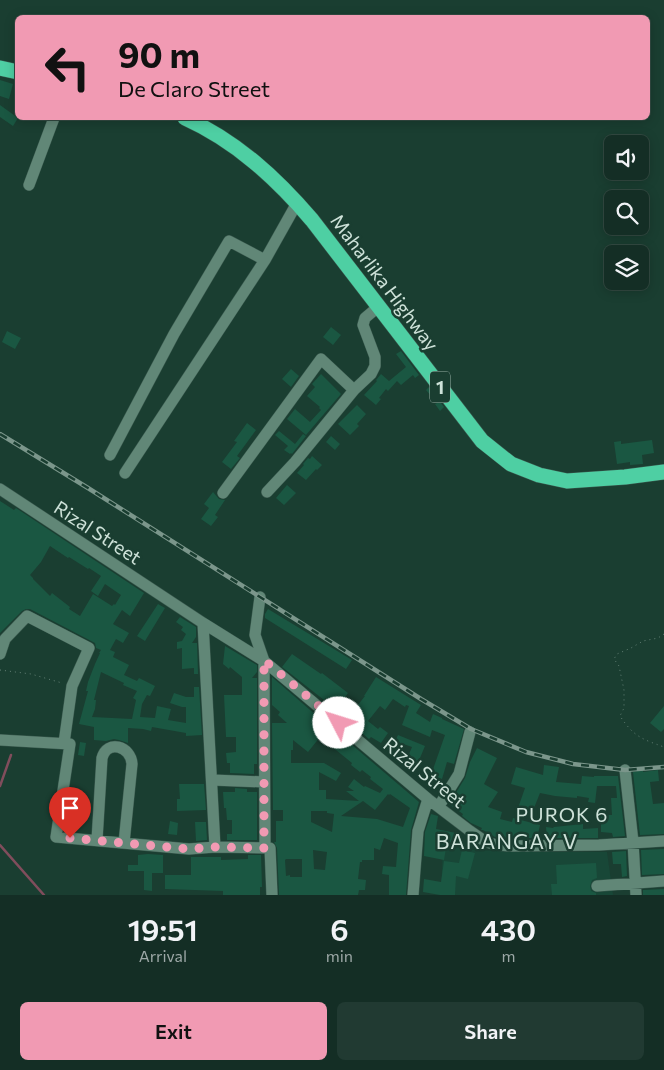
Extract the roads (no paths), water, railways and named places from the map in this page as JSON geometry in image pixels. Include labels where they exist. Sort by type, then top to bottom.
[{"type":"highway","points":[[0,68],[15,71]]},
{"type":"highway","name":"Maharlika Highway","points":[[190,120],[223,138],[246,155],[269,174],[297,203],[482,441],[511,464],[567,481],[664,472]]},
{"type":"street","points":[[30,185],[53,120]]},
{"type":"street","points":[[125,472],[264,260],[297,203]]},
{"type":"street","points":[[110,455],[174,334],[229,241],[264,260]]},
{"type":"street","points":[[267,492],[296,462],[354,390],[371,374],[375,366],[375,357],[363,325],[365,318],[378,307]]},
{"type":"street","points":[[223,493],[321,359],[354,390]]},
{"type":"street","name":"Rizal Street","points":[[0,489],[264,660],[428,799],[486,842],[512,846],[600,845],[664,841]]},
{"type":"street","points":[[260,597],[255,635],[264,660],[264,848]]},
{"type":"street","points":[[0,654],[5,639],[27,616],[89,648],[72,686],[64,743]]},
{"type":"street","points":[[203,622],[215,847]]},
{"type":"street","points":[[439,806],[459,774],[470,732]]},
{"type":"street","points":[[0,740],[70,744],[56,837],[189,849],[215,847],[270,848],[272,895]]},
{"type":"street","points":[[97,840],[102,758],[106,750],[116,747],[126,750],[132,759],[124,843]]},
{"type":"street","points":[[625,770],[633,842],[636,895]]},
{"type":"street","points":[[212,780],[264,782]]},
{"type":"street","points":[[413,895],[418,830],[428,799]]},
{"type":"street","points":[[597,886],[664,881]]},
{"type":"waterway","points":[[0,786],[11,755]]},
{"type":"waterway","points":[[0,845],[44,895]]},
{"type":"railway","points":[[0,434],[471,729],[526,752],[573,764],[625,770],[664,767]]},
{"type":"district","name":"PUROK 6","points":[[562,814]]},
{"type":"district","name":"BARANGAY V","points":[[507,840]]}]
